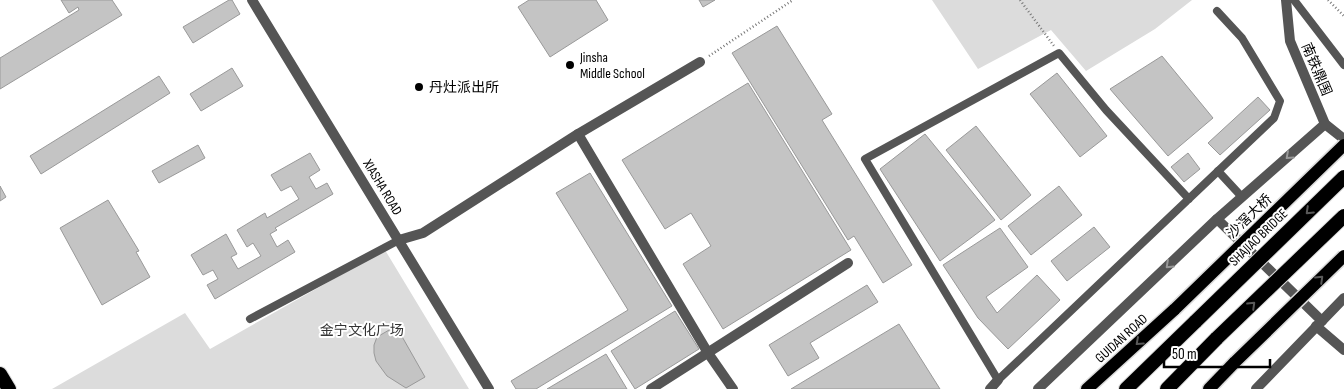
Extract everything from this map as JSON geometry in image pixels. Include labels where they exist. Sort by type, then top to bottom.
[{"type":"highway","name":"SHAJIAO BRIDGE","points":[[1126,389],[1344,177]]},
{"type":"highway","points":[[1168,389],[1217,338],[1344,216]]},
{"type":"highway","points":[[0,374],[9,389]]},
{"type":"main road","name":"沙滘大桥","points":[[1175,310],[1344,145]]},
{"type":"main road","points":[[1209,389],[1344,256]]},
{"type":"main road","name":"GUIDAN ROAD","points":[[1087,389],[1175,310]]},
{"type":"street","name":"XIASHA ROAD","points":[[252,0],[489,389]]},
{"type":"street","name":"南铁鼎围","points":[[1286,0],[1290,42],[1325,124],[1344,139]]},
{"type":"street","points":[[398,240],[422,233],[578,134],[700,62]]},
{"type":"street","points":[[1038,389],[1217,219],[1325,124]]},
{"type":"street","points":[[578,134],[708,352],[733,389]]},
{"type":"street","points":[[1217,219],[1344,350]]},
{"type":"street","points":[[651,389],[848,263]]},
{"type":"street","points":[[1256,389],[1344,298]]},
{"type":"street","points":[[990,389],[998,380]]},
{"type":"lane","points":[[1294,0],[1344,66]]},
{"type":"lane","points":[[1189,199],[1106,110],[1059,53],[864,159],[998,380],[1189,199],[1274,118],[1280,101],[1242,38],[1217,11]]},
{"type":"lane","points":[[1218,171],[1242,197]]},
{"type":"lane","points":[[250,319],[398,240]]},
{"type":"path","points":[[700,62],[793,0]]},
{"type":"path","points":[[1020,0],[1059,53]]},
{"type":"path","points":[[1328,0],[1344,16]]},
{"type":"green space","points":[[932,0],[1192,0],[1155,29],[1086,71],[1051,30],[978,69]]},
{"type":"green space","name":"金宁文化广场","points":[[385,250],[469,389],[52,389],[185,313],[210,349]]},
{"type":"building","points":[[61,0],[112,0],[122,15],[0,89],[0,58],[79,10],[78,7],[69,13]]},
{"type":"building","points":[[232,0],[240,14],[193,43],[183,27]]},
{"type":"building","points":[[529,0],[596,0],[608,20],[550,57],[518,7]]},
{"type":"building","points":[[699,0],[715,0],[703,7]]},
{"type":"building","points":[[777,26],[832,114],[822,120],[912,265],[883,283],[854,236],[848,240],[732,53]]},
{"type":"building","points":[[1162,56],[1213,118],[1168,156],[1110,89]]},
{"type":"building","points":[[232,68],[243,86],[201,111],[190,94]]},
{"type":"building","points":[[1057,73],[1107,136],[1080,157],[1030,94]]},
{"type":"building","points":[[159,76],[170,93],[41,174],[30,156]]},
{"type":"building","points":[[748,83],[851,250],[723,329],[683,264],[711,246],[691,213],[665,229],[622,160]]},
{"type":"building","points":[[1258,97],[1270,110],[1220,155],[1208,143]]},
{"type":"building","points":[[976,126],[1031,195],[1001,220],[946,150]]},
{"type":"building","points":[[925,134],[995,220],[940,261],[880,169]]},
{"type":"building","points":[[198,145],[205,158],[159,183],[152,171]]},
{"type":"building","points":[[310,153],[320,170],[309,177],[316,189],[327,183],[333,194],[275,228],[277,230],[270,234],[277,247],[288,240],[295,252],[215,299],[207,285],[218,279],[213,270],[203,275],[191,255],[226,234],[237,254],[231,257],[238,269],[261,256],[253,243],[247,247],[237,230],[265,213],[267,218],[299,199],[291,186],[281,191],[271,175]]},
{"type":"building","points":[[1188,153],[1200,169],[1184,182],[1171,167]]},
{"type":"building","points":[[590,173],[672,306],[536,389],[516,389],[511,381],[628,310],[556,193]]},
{"type":"building","points":[[0,186],[6,197],[0,201]]},
{"type":"building","points":[[1059,186],[1082,215],[1031,255],[1008,226]]},
{"type":"building","points":[[108,200],[139,251],[136,252],[150,277],[102,305],[60,228]]},
{"type":"building","points":[[1094,227],[1110,247],[1067,281],[1051,261]]},
{"type":"building","points":[[1000,228],[1028,267],[986,297],[997,313],[1037,275],[1060,300],[1008,349],[978,318],[943,265]]},
{"type":"building","points":[[867,285],[878,302],[810,343],[819,358],[788,376],[769,345]]},
{"type":"building","points":[[675,311],[699,349],[635,389],[611,351]]},
{"type":"building","points":[[899,324],[940,389],[791,389]]},
{"type":"building","points":[[396,326],[425,377],[406,388],[387,376],[376,361],[374,353],[377,337]]},
{"type":"building","points":[[606,354],[627,389],[547,389]]},
{"type":"place","name":"Jinsha Middle School","points":[[570,65]]},
{"type":"place","name":"丹灶派出所","points":[[419,87]]}]
